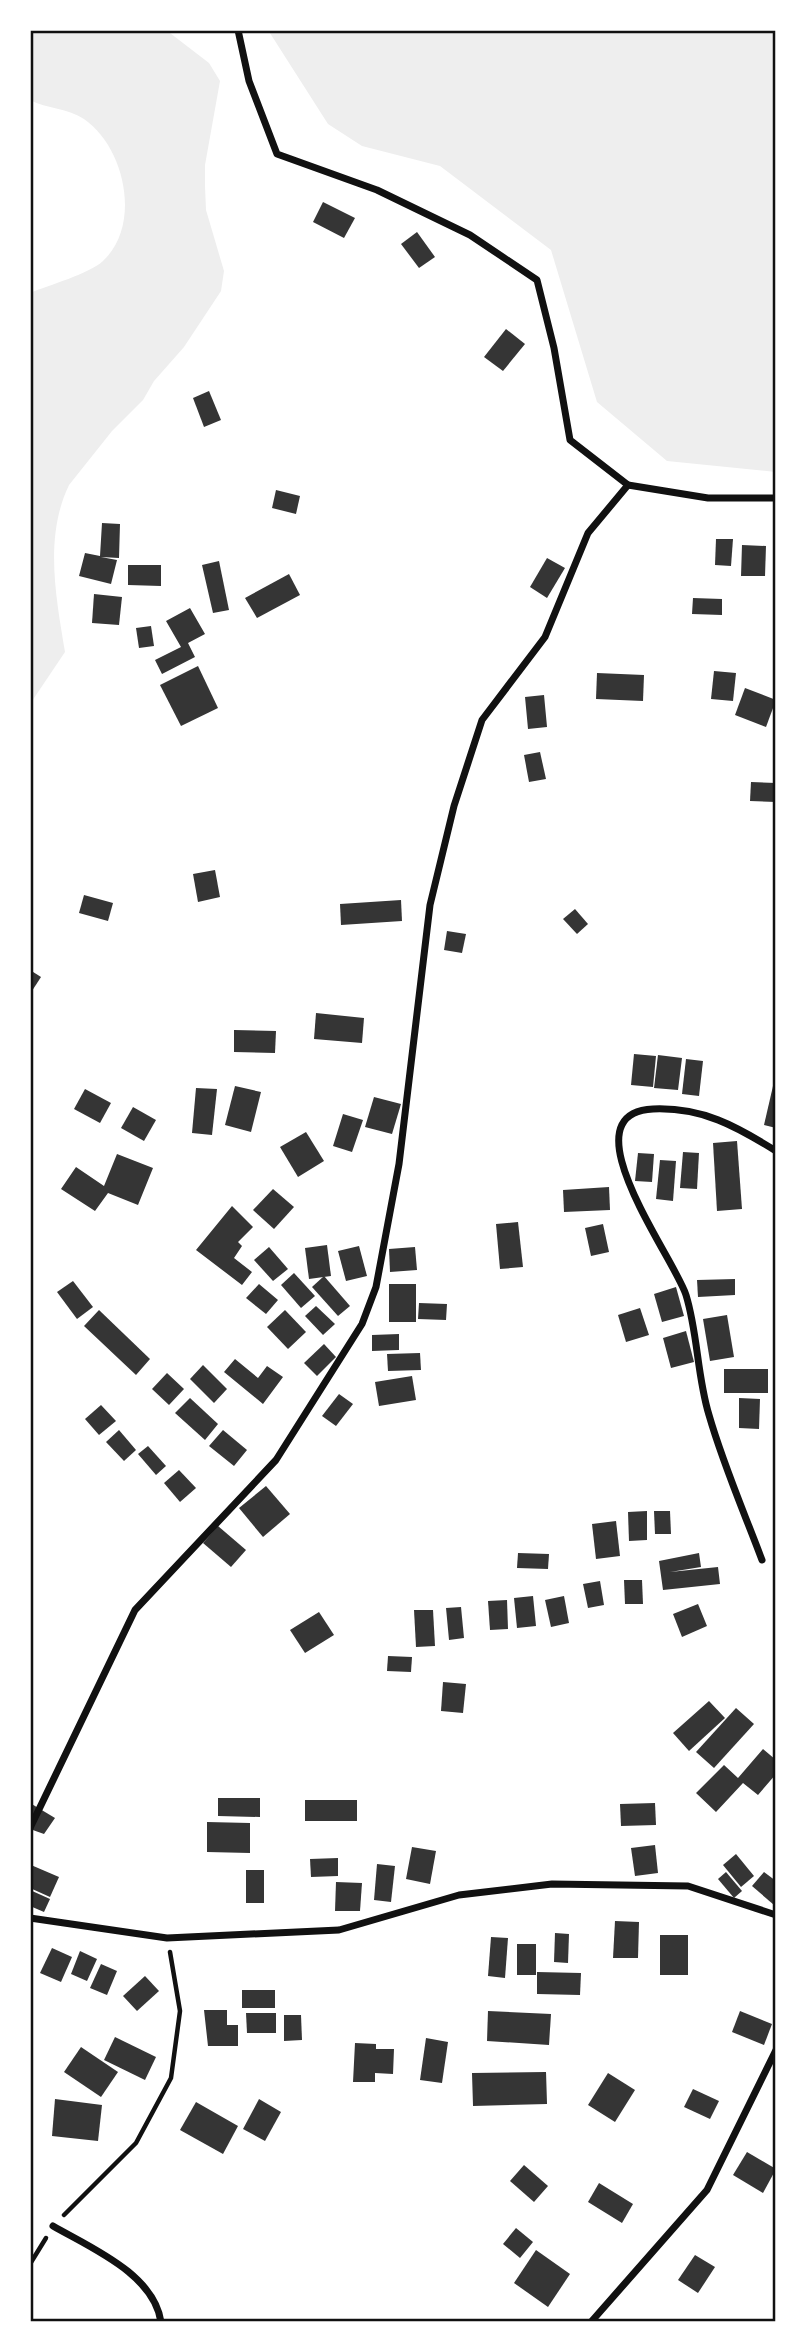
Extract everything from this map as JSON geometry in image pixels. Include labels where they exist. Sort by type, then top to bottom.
[{"type":"street","points":[[238,30],[249,81],[277,154],[377,190],[470,235],[537,280],[554,348],[570,440],[628,485],[708,498],[776,498]]},
{"type":"street","points":[[30,1828],[135,1610],[276,1460],[362,1325],[376,1287],[397,1177],[430,905],[454,806],[482,720],[545,637],[588,533],[628,485]]},
{"type":"street","points":[[762,1560],[708,1413],[685,1291],[628,1179],[618,1150],[618,1132],[625,1118],[642,1110],[673,1109],[728,1121],[776,1151]]},
{"type":"street","points":[[30,1918],[167,1938],[339,1930],[459,1895],[552,1884],[688,1886],[776,1915]]},
{"type":"street","points":[[591,2322],[707,2190],[776,2050]]},
{"type":"street","points":[[53,2226],[141,2283],[159,2308],[161,2322]]},
{"type":"path","points":[[30,2264],[53,2226],[136,2143],[171,2078],[180,2011],[167,1938]]},
{"type":"shaded area","points":[[30,30],[166,30],[209,63],[220,81],[205,165],[206,210],[224,271],[221,291],[184,347],[154,381],[143,400],[112,431],[69,485],[61,505],[54,546],[58,610],[65,652],[30,704],[30,293],[79,275],[103,261],[115,246],[122,228],[125,208],[124,187],[118,167],[110,148],[98,132],[78,115],[30,100]]},
{"type":"shaded area","points":[[268,30],[776,30],[776,472],[667,461],[597,402],[551,250],[440,166],[362,146],[328,124]]},
{"type":"building","points":[[323,202],[355,218],[344,238],[313,222]]},
{"type":"building","points":[[417,232],[435,257],[419,268],[401,244]]},
{"type":"building","points":[[506,329],[525,344],[503,371],[484,357]]},
{"type":"building","points":[[209,391],[221,420],[204,427],[193,398]]},
{"type":"building","points":[[276,490],[300,496],[296,514],[272,508]]},
{"type":"building","points":[[102,523],[120,524],[119,558],[101,557],[117,560],[111,584],[79,576],[85,553],[100,556]]},
{"type":"building","points":[[716,539],[733,539],[731,566],[715,565]]},
{"type":"building","points":[[742,545],[766,546],[765,576],[741,576]]},
{"type":"building","points":[[547,558],[565,568],[547,598],[530,587]]},
{"type":"building","points":[[219,561],[229,610],[213,613],[202,565]]},
{"type":"building","points":[[128,565],[161,565],[161,586],[128,585]]},
{"type":"building","points":[[289,574],[300,595],[257,618],[245,598]]},
{"type":"building","points":[[94,594],[122,597],[119,625],[92,623]]},
{"type":"building","points":[[693,598],[722,599],[722,615],[692,614]]},
{"type":"building","points":[[190,608],[205,634],[188,643],[195,657],[162,674],[155,660],[181,647],[166,621]]},
{"type":"building","points":[[151,626],[154,646],[139,648],[136,628]]},
{"type":"building","points":[[198,666],[218,708],[181,726],[160,685]]},
{"type":"building","points":[[714,671],[736,673],[733,701],[711,699]]},
{"type":"building","points":[[597,673],[644,675],[643,701],[596,699]]},
{"type":"building","points":[[745,688],[776,700],[766,727],[735,715]]},
{"type":"building","points":[[544,695],[547,727],[528,729],[525,697]]},
{"type":"building","points":[[540,752],[546,779],[529,782],[524,755]]},
{"type":"building","points":[[751,782],[776,783],[776,802],[750,801]]},
{"type":"building","points":[[215,870],[220,897],[198,902],[193,874]]},
{"type":"building","points":[[84,895],[113,903],[108,921],[79,913]]},
{"type":"building","points":[[401,900],[402,921],[341,925],[340,904]]},
{"type":"building","points":[[575,909],[588,924],[577,934],[563,919]]},
{"type":"building","points":[[447,931],[466,934],[462,953],[444,950]]},
{"type":"building","points":[[30,970],[41,977],[30,994]]},
{"type":"building","points":[[316,1013],[364,1018],[362,1043],[314,1039]]},
{"type":"building","points":[[234,1030],[276,1031],[275,1053],[234,1052]]},
{"type":"building","points":[[634,1054],[656,1056],[653,1087],[631,1085]]},
{"type":"building","points":[[658,1055],[682,1058],[678,1090],[654,1088]]},
{"type":"building","points":[[686,1059],[703,1061],[699,1096],[682,1094]]},
{"type":"building","points":[[235,1086],[261,1092],[251,1132],[225,1125]]},
{"type":"building","points":[[773,1086],[776,1087],[776,1128],[764,1125]]},
{"type":"building","points":[[196,1088],[217,1089],[212,1135],[192,1133]]},
{"type":"building","points":[[85,1089],[111,1103],[100,1123],[74,1109]]},
{"type":"building","points":[[374,1097],[401,1104],[392,1134],[365,1127]]},
{"type":"building","points":[[133,1107],[156,1120],[144,1141],[121,1128]]},
{"type":"building","points":[[343,1114],[363,1120],[352,1152],[333,1146]]},
{"type":"building","points":[[306,1132],[324,1161],[298,1177],[280,1147]]},
{"type":"building","points":[[737,1141],[742,1209],[717,1211],[713,1143]]},
{"type":"building","points":[[683,1152],[699,1153],[697,1189],[680,1188]]},
{"type":"building","points":[[638,1153],[654,1154],[652,1182],[635,1181]]},
{"type":"building","points":[[117,1154],[153,1168],[138,1205],[108,1193],[95,1211],[61,1189],[76,1167],[104,1186]]},
{"type":"building","points":[[660,1160],[676,1161],[673,1201],[656,1199]]},
{"type":"building","points":[[609,1187],[610,1210],[564,1212],[563,1190]]},
{"type":"building","points":[[273,1189],[294,1207],[274,1229],[253,1210]]},
{"type":"building","points":[[232,1206],[253,1227],[238,1242],[242,1246],[234,1258],[252,1272],[242,1285],[196,1250]]},
{"type":"building","points":[[518,1222],[523,1267],[500,1269],[496,1224]]},
{"type":"building","points":[[603,1224],[609,1252],[591,1256],[585,1228]]},
{"type":"building","points":[[327,1245],[331,1276],[309,1279],[305,1248]]},
{"type":"building","points":[[359,1246],[367,1276],[346,1281],[338,1251]]},
{"type":"building","points":[[269,1247],[288,1269],[273,1281],[254,1260]]},
{"type":"building","points":[[415,1247],[417,1270],[390,1272],[389,1249]]},
{"type":"building","points":[[294,1273],[315,1296],[301,1308],[281,1285]]},
{"type":"building","points":[[324,1276],[350,1306],[338,1316],[312,1287]]},
{"type":"building","points":[[735,1279],[735,1295],[698,1297],[697,1280]]},
{"type":"building","points":[[73,1281],[93,1307],[77,1319],[57,1292]]},
{"type":"building","points":[[259,1284],[278,1300],[266,1314],[246,1298]]},
{"type":"building","points":[[389,1284],[416,1284],[416,1322],[389,1322]]},
{"type":"building","points":[[676,1287],[684,1316],[662,1322],[654,1294]]},
{"type":"building","points":[[419,1303],[447,1304],[446,1320],[418,1319]]},
{"type":"building","points":[[316,1306],[335,1324],[323,1335],[305,1316]]},
{"type":"building","points":[[640,1308],[649,1335],[626,1342],[618,1315]]},
{"type":"building","points":[[99,1310],[150,1359],[136,1375],[84,1326]]},
{"type":"building","points":[[285,1310],[306,1332],[288,1349],[267,1327]]},
{"type":"building","points":[[727,1315],[734,1357],[710,1361],[703,1319]]},
{"type":"building","points":[[686,1331],[694,1362],[671,1368],[663,1338]]},
{"type":"building","points":[[399,1334],[399,1350],[372,1351],[372,1335]]},
{"type":"building","points":[[324,1344],[336,1357],[317,1376],[304,1363]]},
{"type":"building","points":[[420,1353],[421,1370],[388,1371],[387,1354]]},
{"type":"building","points":[[235,1359],[258,1378],[267,1366],[283,1377],[263,1404],[224,1372]]},
{"type":"building","points":[[203,1365],[227,1389],[214,1403],[190,1379]]},
{"type":"building","points":[[724,1369],[768,1369],[768,1393],[724,1393]]},
{"type":"building","points":[[167,1373],[184,1389],[169,1405],[152,1389]]},
{"type":"building","points":[[412,1376],[416,1400],[379,1406],[375,1382]]},
{"type":"building","points":[[339,1394],[353,1404],[336,1426],[322,1416]]},
{"type":"building","points":[[190,1398],[218,1424],[205,1440],[175,1413]]},
{"type":"building","points":[[739,1398],[760,1399],[759,1429],[739,1428]]},
{"type":"building","points":[[101,1405],[116,1421],[99,1435],[85,1419]]},
{"type":"building","points":[[119,1430],[136,1450],[124,1461],[106,1442]]},
{"type":"building","points":[[223,1430],[247,1450],[234,1466],[209,1446]]},
{"type":"building","points":[[148,1446],[166,1466],[156,1475],[138,1454]]},
{"type":"building","points":[[179,1470],[196,1488],[180,1502],[164,1483]]},
{"type":"building","points":[[266,1486],[290,1514],[263,1537],[239,1508]]},
{"type":"building","points":[[647,1511],[647,1540],[629,1541],[628,1512]]},
{"type":"building","points":[[654,1511],[670,1511],[671,1534],[655,1534]]},
{"type":"building","points":[[616,1521],[620,1556],[596,1559],[592,1524]]},
{"type":"building","points":[[218,1526],[246,1550],[231,1567],[203,1543]]},
{"type":"building","points":[[518,1553],[549,1554],[548,1569],[517,1568]]},
{"type":"building","points":[[699,1553],[701,1567],[670,1572],[718,1567],[720,1584],[663,1590],[659,1561]]},
{"type":"building","points":[[624,1580],[642,1580],[643,1604],[625,1604]]},
{"type":"building","points":[[600,1581],[604,1605],[588,1608],[583,1584]]},
{"type":"building","points":[[533,1596],[536,1626],[517,1628],[514,1598]]},
{"type":"building","points":[[564,1596],[569,1623],[551,1627],[545,1600]]},
{"type":"building","points":[[507,1600],[508,1629],[490,1630],[488,1601]]},
{"type":"building","points":[[698,1604],[707,1626],[682,1637],[673,1614]]},
{"type":"building","points":[[461,1607],[464,1638],[449,1640],[446,1608]]},
{"type":"building","points":[[414,1610],[433,1610],[435,1646],[416,1647]]},
{"type":"building","points":[[319,1612],[334,1635],[305,1653],[290,1630]]},
{"type":"building","points":[[388,1656],[412,1657],[411,1672],[387,1671]]},
{"type":"building","points":[[443,1682],[466,1684],[463,1713],[441,1711]]},
{"type":"building","points":[[709,1701],[725,1718],[689,1751],[673,1733]]},
{"type":"building","points":[[736,1708],[754,1724],[714,1768],[696,1752]]},
{"type":"building","points":[[763,1749],[776,1760],[776,1774],[758,1795],[743,1783],[716,1812],[696,1793],[724,1765],[738,1778]]},
{"type":"building","points":[[218,1798],[260,1798],[260,1817],[218,1816]]},
{"type":"building","points":[[305,1800],[357,1800],[357,1821],[305,1821]]},
{"type":"building","points":[[30,1803],[55,1818],[44,1834],[30,1829]]},
{"type":"building","points":[[655,1803],[656,1825],[621,1826],[620,1804]]},
{"type":"building","points":[[207,1822],[250,1823],[250,1853],[207,1852]]},
{"type":"building","points":[[655,1845],[658,1873],[635,1876],[631,1848]]},
{"type":"building","points":[[412,1847],[436,1851],[430,1884],[406,1879]]},
{"type":"building","points":[[736,1854],[754,1876],[741,1887],[723,1865]]},
{"type":"building","points":[[338,1858],[338,1876],[311,1877],[310,1859]]},
{"type":"building","points":[[377,1864],[395,1866],[391,1902],[374,1900]]},
{"type":"building","points":[[31,1865],[59,1877],[50,1897],[30,1888]]},
{"type":"building","points":[[246,1870],[264,1870],[264,1903],[246,1903]]},
{"type":"building","points":[[726,1872],[742,1891],[734,1898],[718,1879]]},
{"type":"building","points":[[764,1872],[776,1881],[774,1905],[752,1886]]},
{"type":"building","points":[[336,1882],[362,1883],[360,1911],[335,1911]]},
{"type":"building","points":[[30,1890],[50,1899],[44,1912],[30,1906]]},
{"type":"building","points":[[615,1921],[639,1922],[638,1958],[613,1958]]},
{"type":"building","points":[[555,1933],[569,1934],[568,1963],[554,1962]]},
{"type":"building","points":[[660,1935],[688,1935],[688,1975],[660,1975]]},
{"type":"building","points":[[491,1937],[508,1938],[505,1978],[488,1976]]},
{"type":"building","points":[[517,1944],[536,1944],[536,1975],[517,1975]]},
{"type":"building","points":[[52,1948],[72,1957],[61,1982],[40,1973]]},
{"type":"building","points":[[80,1951],[97,1959],[87,1981],[71,1974]]},
{"type":"building","points":[[101,1964],[117,1971],[107,1995],[90,1988]]},
{"type":"building","points":[[537,1972],[581,1973],[580,1995],[537,1994]]},
{"type":"building","points":[[145,1976],[159,1991],[137,2011],[123,1996]]},
{"type":"building","points":[[242,1990],[275,1990],[275,2008],[242,2008]]},
{"type":"building","points":[[204,2010],[227,2010],[227,2025],[238,2025],[238,2046],[208,2046]]},
{"type":"building","points":[[488,2011],[551,2014],[549,2045],[487,2041]]},
{"type":"building","points":[[740,2011],[772,2024],[764,2045],[732,2032]]},
{"type":"building","points":[[246,2013],[276,2013],[276,2033],[247,2033]]},
{"type":"building","points":[[284,2015],[301,2015],[302,2040],[284,2041]]},
{"type":"building","points":[[115,2037],[156,2057],[145,2080],[104,2060]]},
{"type":"building","points":[[426,2038],[448,2042],[442,2083],[420,2080]]},
{"type":"building","points":[[355,2043],[376,2044],[376,2049],[394,2049],[393,2074],[375,2073],[375,2082],[353,2082]]},
{"type":"building","points":[[81,2047],[118,2072],[101,2097],[64,2072]]},
{"type":"building","points":[[546,2072],[547,2104],[473,2106],[472,2073]]},
{"type":"building","points":[[608,2073],[635,2090],[615,2122],[588,2105]]},
{"type":"building","points":[[693,2089],[719,2101],[710,2119],[684,2107]]},
{"type":"building","points":[[55,2099],[102,2105],[98,2141],[52,2136]]},
{"type":"building","points":[[259,2099],[281,2112],[265,2141],[243,2129]]},
{"type":"building","points":[[196,2102],[238,2126],[223,2154],[180,2130]]},
{"type":"building","points":[[747,2152],[776,2169],[763,2193],[733,2175]]},
{"type":"building","points":[[524,2165],[548,2186],[534,2202],[510,2181]]},
{"type":"building","points":[[599,2183],[633,2204],[622,2223],[588,2202]]},
{"type":"building","points":[[516,2228],[533,2242],[520,2258],[503,2244]]},
{"type":"building","points":[[536,2250],[570,2274],[548,2307],[514,2283]]},
{"type":"building","points":[[695,2255],[715,2267],[698,2293],[678,2280]]}]
